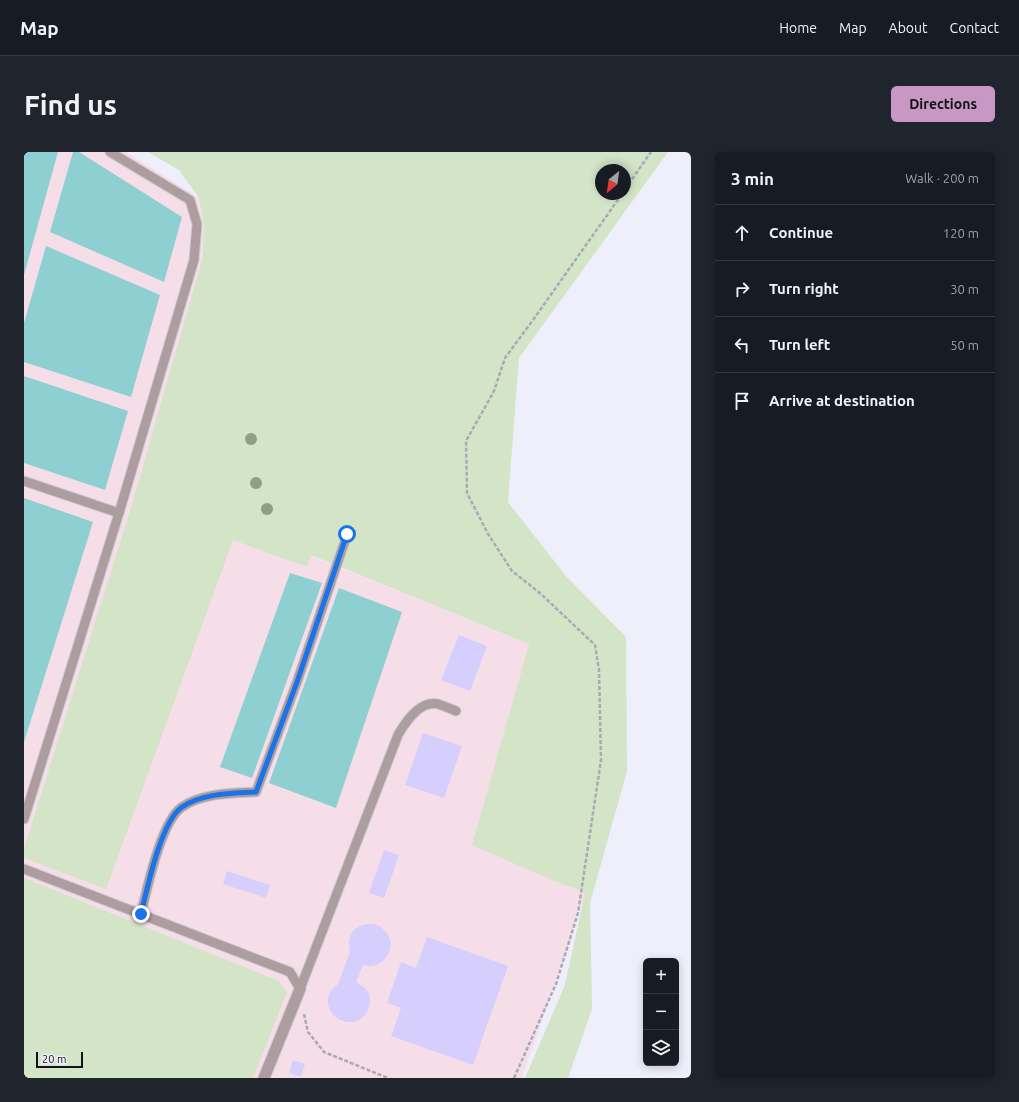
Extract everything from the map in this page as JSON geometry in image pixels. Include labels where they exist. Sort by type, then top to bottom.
[{"type":"street","points":[[264,1078],[300,989]]},
{"type":"lane","points":[[24,819],[119,513],[194,260],[197,224],[190,200],[110,152]]},
{"type":"lane","points":[[24,481],[119,513]]},
{"type":"lane","points":[[141,914],[156,854],[169,823],[181,807],[194,801],[221,794],[256,792],[297,682],[347,534]]},
{"type":"lane","points":[[300,989],[398,735],[409,718],[425,705],[437,704],[456,711]]},
{"type":"lane","points":[[24,869],[290,972],[300,989]]},
{"type":"path","points":[[631,180],[651,152]]},
{"type":"path","points":[[514,1078],[556,984],[578,913],[601,760],[599,670],[595,645],[541,594],[512,571],[488,534],[467,494],[466,441],[494,392],[505,358],[534,320],[618,200]]},
{"type":"path","points":[[304,1010],[308,1032],[324,1052],[388,1078]]},
{"type":"shaded area","points":[[24,152],[126,152],[209,204],[214,236],[143,488],[529,644],[478,825],[592,875],[522,1078],[24,1078]]},
{"type":"shaded area","points":[[24,152],[58,152],[24,275]]},
{"type":"shaded area","points":[[73,152],[79,152],[182,217],[164,282],[50,232]]},
{"type":"shaded area","points":[[148,152],[668,152],[519,358],[508,502],[565,575],[626,637],[627,771],[590,903],[592,1009],[568,1078],[525,1078],[565,985],[585,892],[554,881],[472,845],[529,644],[311,555],[307,567],[233,540],[106,889],[24,858],[24,849],[130,511],[203,257],[204,224],[199,198],[179,170]]},
{"type":"shaded area","points":[[46,246],[160,295],[131,397],[24,362],[24,323]]},
{"type":"shaded area","points":[[24,376],[128,411],[105,490],[24,463]]},
{"type":"shaded area","points":[[24,498],[93,522],[24,742]]},
{"type":"shaded area","points":[[290,573],[322,583],[252,778],[220,767]]},
{"type":"shaded area","points":[[339,588],[402,612],[336,808],[269,783]]},
{"type":"shaded area","points":[[24,878],[279,981],[287,992],[253,1078],[24,1078]]},
{"type":"building","points":[[459,635],[487,646],[470,691],[441,680]]},
{"type":"building","points":[[423,733],[462,746],[444,798],[405,785]]},
{"type":"building","points":[[384,850],[399,855],[384,898],[369,893]]},
{"type":"building","points":[[227,871],[270,885],[266,898],[223,884]]},
{"type":"building","points":[[367,924],[380,926],[385,931],[389,936],[391,943],[390,950],[383,961],[377,965],[363,965],[356,982],[365,988],[369,994],[369,1008],[361,1019],[354,1022],[346,1022],[334,1016],[328,1004],[328,997],[331,991],[338,984],[350,952],[350,936],[354,930]]},
{"type":"building","points":[[427,937],[508,966],[473,1065],[391,1036],[401,1008],[387,1003],[401,962],[416,968]]},
{"type":"building","points":[[293,1060],[305,1064],[301,1077],[289,1073]]},
{"type":"route","points":[[141,914],[156,854],[169,823],[181,807],[194,801],[221,794],[256,792],[297,682],[347,534]]}]
